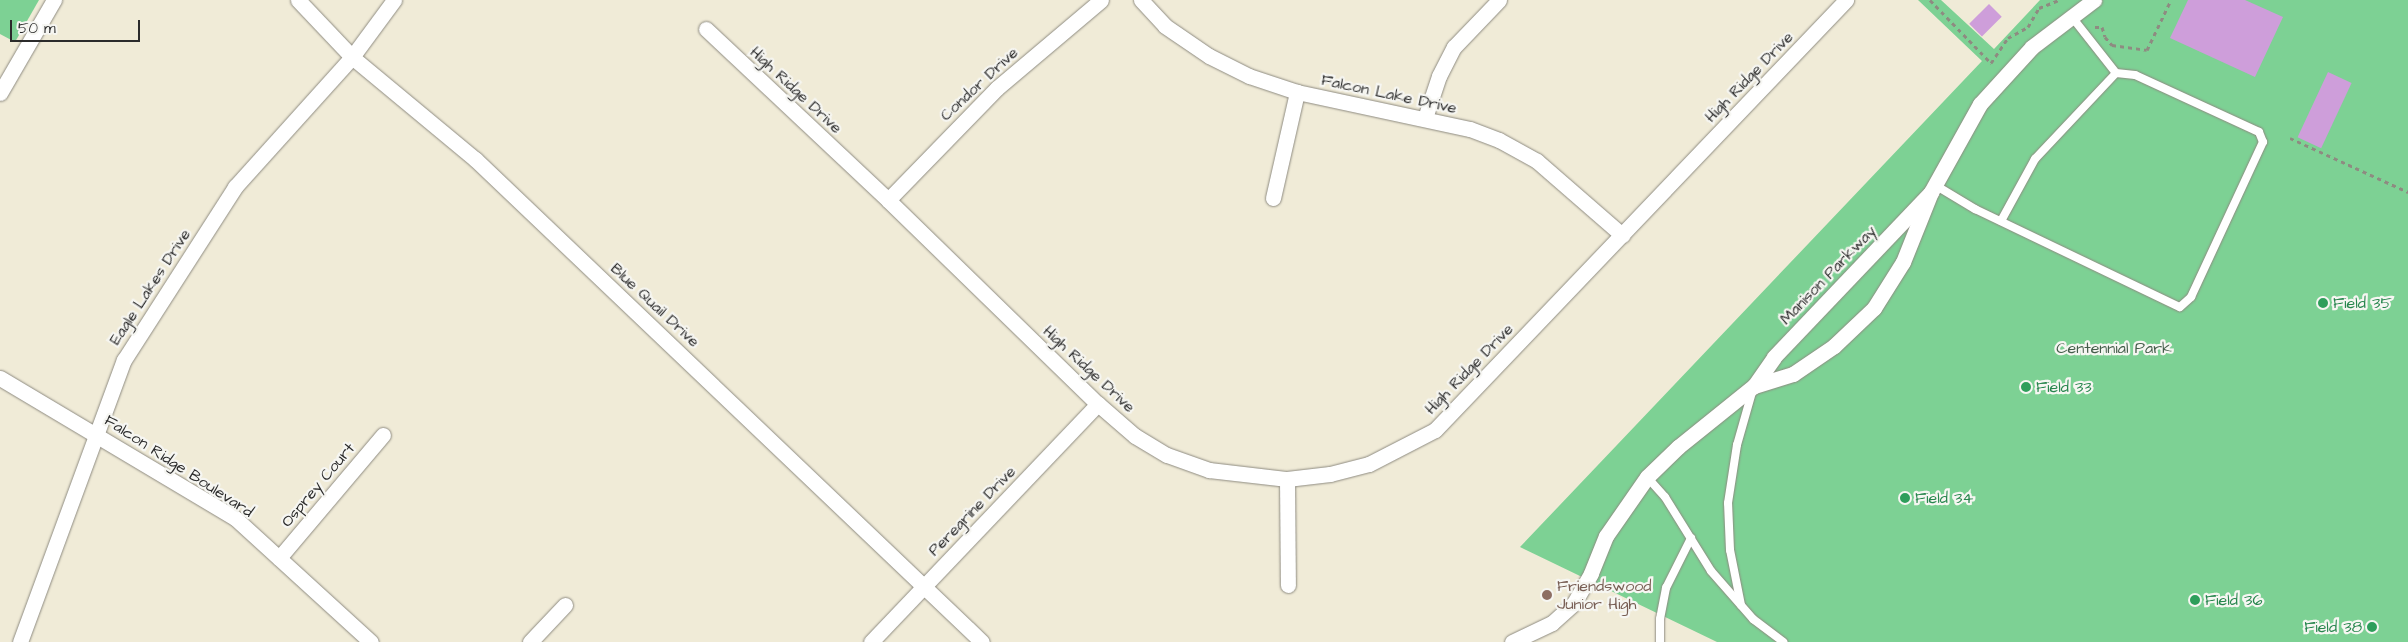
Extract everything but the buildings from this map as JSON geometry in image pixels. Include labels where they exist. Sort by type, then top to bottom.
[{"type":"street","points":[[0,93],[54,0]]},
{"type":"street","name":"Blue Quail Drive","points":[[298,0],[352,57],[475,159],[770,437],[982,642]]},
{"type":"street","name":"Eagle Lakes Drive","points":[[20,642],[124,360],[235,187],[352,57],[394,0]]},
{"type":"street","name":"Condor Drive","points":[[888,200],[997,88],[1101,0]]},
{"type":"street","name":"Falcon Lake Drive","points":[[1141,0],[1165,26],[1209,56],[1249,76],[1298,92],[1470,129],[1537,161],[1622,235]]},
{"type":"street","points":[[1425,118],[1439,76],[1454,47],[1499,0]]},
{"type":"street","name":"High Ridge Drive","points":[[706,29],[888,200],[1098,404],[1135,436],[1167,455],[1209,470],[1287,479],[1330,474],[1369,464],[1435,430],[1846,0]]},
{"type":"street","name":"Manison Parkway","points":[[1754,386],[1793,374],[1834,346],[1874,308],[1903,262],[1933,189],[1963,131],[2004,75],[2032,47],[2094,0]]},
{"type":"street","points":[[1273,198],[1298,92]]},
{"type":"street","name":"Manison Parkway","points":[[1512,642],[1552,623],[1574,602],[1591,573],[1606,536],[1647,477],[1678,447],[1754,386],[1774,357],[1933,189]]},
{"type":"street","name":"Falcon Ridge Boulevard","points":[[0,378],[97,434],[235,518],[371,642]]},
{"type":"street","name":"Peregrine Drive","points":[[871,642],[1098,404]]},
{"type":"street","name":"Osprey Court","points":[[279,558],[383,435]]},
{"type":"street","points":[[1287,479],[1288,585]]},
{"type":"street","points":[[530,642],[565,605]]},
{"type":"lane","points":[[2077,14],[2116,73]]},
{"type":"lane","points":[[2001,221],[2035,159],[2116,73]]},
{"type":"lane","points":[[1933,189],[2180,307],[2192,298],[2263,142],[2259,132],[2135,75],[2116,73]]},
{"type":"lane","points":[[1741,605],[1730,550],[1728,503],[1737,445],[1754,386]]},
{"type":"lane","points":[[1647,477],[1665,497],[1711,571],[1753,620],[1783,642]]},
{"type":"lane","points":[[1660,642],[1660,619],[1666,588],[1691,538]]},
{"type":"path","points":[[1930,0],[1991,63],[2008,38],[2028,27],[2039,8],[2059,0]]},
{"type":"path","points":[[2077,14],[2096,27],[2102,27],[2104,37],[2112,45],[2147,50],[2171,0]]},
{"type":"path","points":[[2290,138],[2408,192]]},
{"type":"green space","points":[[0,0],[39,0],[15,42],[0,34]]},
{"type":"green space","name":"Centennial Park","points":[[1918,0],[1941,0],[1994,49],[2040,0],[2408,0],[2408,642],[1717,642],[1520,547],[1982,61]]},
{"type":"place","name":"Field 35","points":[[2323,303]]},
{"type":"place","name":"Field 33","points":[[2026,387]]},
{"type":"place","name":"Field 34","points":[[1905,498]]},
{"type":"place","name":"Friendswood Junior High","points":[[1547,595]]},
{"type":"place","name":"Field 36","points":[[2195,600]]},
{"type":"place","name":"Field 38","points":[[2372,627]]}]
